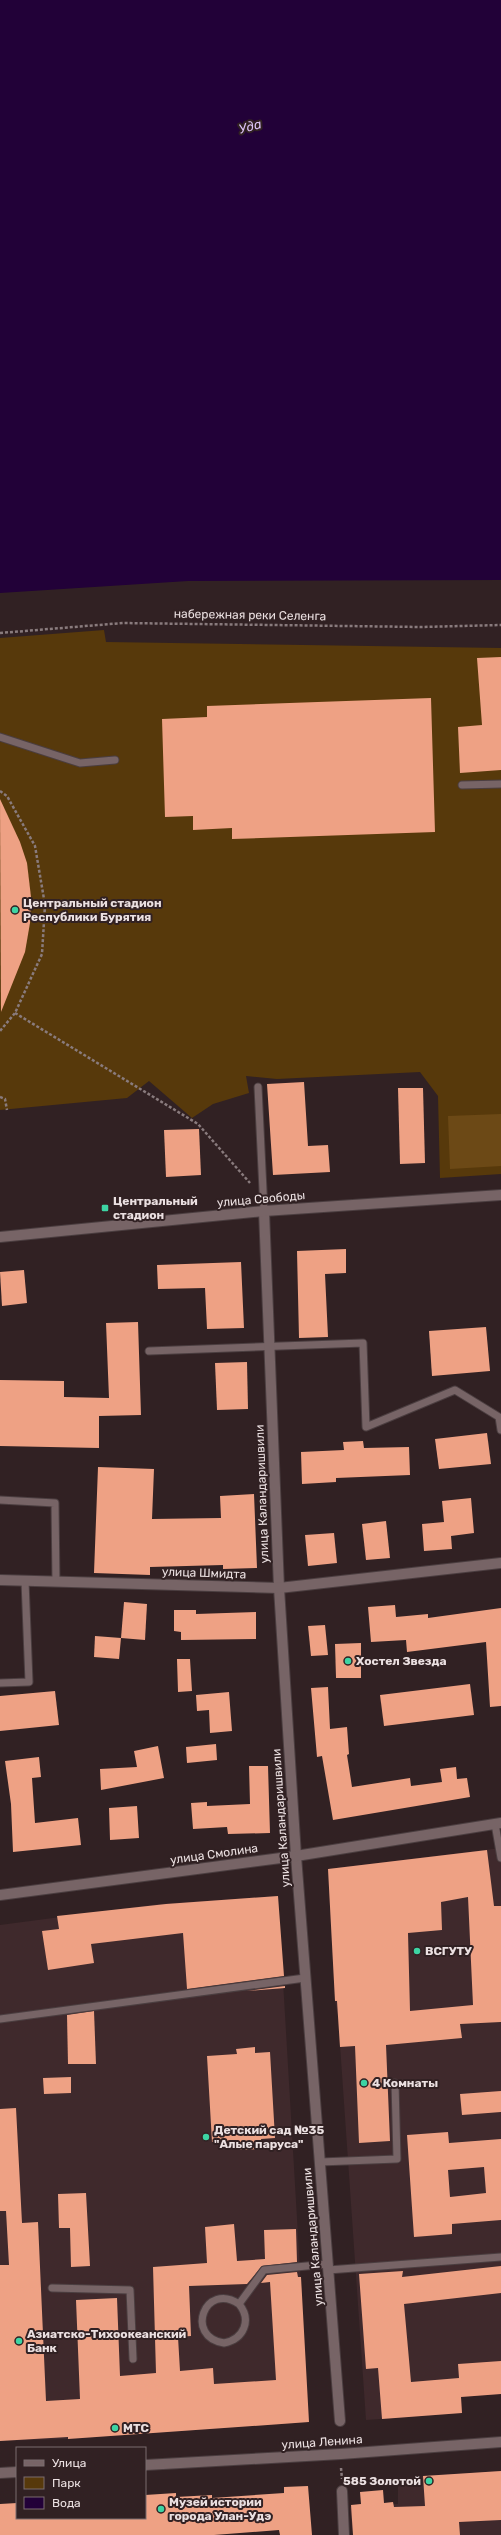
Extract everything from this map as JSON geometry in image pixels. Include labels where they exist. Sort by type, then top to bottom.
[{"type":"street","name":"улица Свободы","points":[[0,1237],[264,1211],[501,1194]]},
{"type":"street","name":"улица Каландаришвили","points":[[264,1211],[279,1588],[296,1856],[340,2421]]},
{"type":"street","name":"улица Шмидта","points":[[0,1580],[279,1588],[501,1563]]},
{"type":"street","name":"улица Смолина","points":[[0,1895],[296,1856],[498,1824]]},
{"type":"street","name":"улица Ленина","points":[[146,2465],[341,2454],[501,2442]]},
{"type":"street","points":[[0,2473],[16,2472]]},
{"type":"street","points":[[342,2491],[344,2535]]},
{"type":"lane","points":[[0,737],[80,763],[115,760]]},
{"type":"lane","points":[[462,785],[501,784]]},
{"type":"lane","points":[[258,1087],[264,1211]]},
{"type":"lane","points":[[149,1351],[363,1343],[366,1428],[455,1390],[499,1417],[501,1430]]},
{"type":"lane","points":[[0,1500],[55,1502],[56,1582]]},
{"type":"lane","points":[[0,1682],[28,1682],[25,1581]]},
{"type":"lane","points":[[498,1824],[501,1858]]},
{"type":"lane","points":[[0,2019],[305,1978]]},
{"type":"lane","points":[[320,2162],[397,2159],[395,2083]]},
{"type":"lane","points":[[239,2304],[264,2270],[501,2257]]},
{"type":"lane","points":[[52,2288],[130,2290],[133,2359]]},
{"type":"lane","points":[[228,2299],[239,2304],[245,2316],[246,2322],[241,2334],[236,2339],[224,2343],[208,2336],[202,2319],[210,2303],[215,2300],[228,2299]]},
{"type":"path","name":"набережная реки Селенга","points":[[0,633],[123,623],[421,627],[501,626]]},
{"type":"path","points":[[0,791],[7,796],[35,846],[45,906],[42,954],[15,1012],[0,1031]]},
{"type":"path","points":[[15,1012],[198,1124],[264,1200]]},
{"type":"path","points":[[0,1098],[5,1099],[7,1110]]},
{"type":"shaded area","points":[[501,1114],[501,1166],[450,1169],[448,1116]]},
{"type":"shaded area","points":[[501,1848],[501,2394],[461,2397],[462,2413],[366,2420],[338,2016],[335,2001],[328,1869]]},
{"type":"shaded area","points":[[278,1896],[309,2422],[68,2439],[0,2441],[0,1925],[159,1904]]},
{"type":"shaded area","points":[[501,2471],[501,2535],[353,2535],[350,2507],[398,2504],[398,2478]]},
{"type":"green space","points":[[104,630],[106,642],[501,648],[501,1174],[440,1178],[438,1096],[420,1072],[277,1079],[246,1076],[249,1093],[213,1104],[192,1118],[149,1081],[127,1098],[0,1110],[0,638]]},
{"type":"water","name":"Уда","points":[[0,0],[501,0],[501,580],[188,581],[0,593]]},
{"type":"building","points":[[501,657],[501,770],[460,773],[458,727],[482,725],[477,658]]},
{"type":"building","points":[[431,698],[435,832],[232,839],[232,828],[193,830],[193,816],[165,817],[162,719],[207,717],[207,706]]},
{"type":"building","name":"Центральный стадион Республики Бурятия","points":[[0,799],[20,842],[27,863],[31,897],[30,923],[25,952],[1,1012]]},
{"type":"building","points":[[304,1082],[308,1146],[328,1145],[330,1172],[273,1175],[267,1084]]},
{"type":"building","points":[[398,1088],[423,1088],[425,1163],[400,1164]]},
{"type":"building","points":[[199,1129],[201,1175],[166,1177],[164,1130]]},
{"type":"building","points":[[346,1249],[346,1273],[325,1274],[328,1337],[299,1338],[297,1251]]},
{"type":"building","points":[[241,1262],[244,1328],[207,1329],[205,1288],[158,1289],[157,1265]]},
{"type":"building","points":[[24,1270],[27,1303],[2,1306],[0,1272]]},
{"type":"building","points":[[138,1322],[141,1415],[99,1416],[99,1448],[0,1446],[0,1380],[64,1381],[64,1397],[109,1398],[106,1323]]},
{"type":"building","points":[[486,1327],[490,1371],[432,1376],[429,1331]]},
{"type":"building","points":[[247,1362],[248,1409],[217,1410],[215,1363]]},
{"type":"building","points":[[487,1433],[491,1464],[439,1469],[435,1439]]},
{"type":"building","points":[[363,1441],[364,1448],[409,1447],[410,1475],[336,1478],[336,1482],[302,1484],[301,1452],[344,1450],[343,1442]]},
{"type":"building","points":[[98,1467],[154,1469],[152,1519],[221,1518],[220,1496],[254,1494],[257,1568],[223,1569],[223,1565],[150,1567],[150,1575],[94,1573]]},
{"type":"building","points":[[471,1498],[474,1533],[451,1536],[452,1549],[424,1551],[422,1524],[444,1522],[442,1501]]},
{"type":"building","points":[[386,1521],[390,1558],[366,1560],[362,1524]]},
{"type":"building","points":[[334,1533],[337,1563],[308,1566],[305,1535]]},
{"type":"building","points":[[124,1602],[147,1604],[145,1640],[121,1638]]},
{"type":"building","points":[[395,1605],[396,1617],[428,1614],[428,1618],[501,1608],[501,1706],[490,1707],[486,1642],[407,1652],[406,1640],[371,1642],[368,1607]]},
{"type":"building","points":[[174,1610],[196,1610],[196,1614],[256,1612],[256,1639],[181,1640],[181,1632],[174,1631]]},
{"type":"building","points":[[325,1625],[328,1655],[311,1656],[308,1626]]},
{"type":"building","points":[[95,1636],[121,1638],[119,1659],[94,1657]]},
{"type":"building","name":"Хостел Звезда","points":[[361,1643],[361,1678],[336,1678],[335,1644]]},
{"type":"building","points":[[177,1659],[190,1659],[192,1691],[178,1692]]},
{"type":"building","points":[[470,1684],[474,1715],[384,1726],[380,1695]]},
{"type":"building","points":[[328,1687],[330,1729],[347,1727],[349,1754],[347,1755],[352,1787],[410,1778],[411,1786],[442,1782],[440,1769],[456,1767],[457,1779],[467,1778],[470,1797],[333,1820],[322,1756],[317,1757],[311,1688]]},
{"type":"building","points":[[55,1691],[59,1725],[0,1731],[0,1696]]},
{"type":"building","points":[[229,1692],[232,1731],[210,1733],[209,1710],[197,1711],[196,1695]]},
{"type":"building","points":[[216,1744],[217,1760],[187,1763],[186,1747]]},
{"type":"building","points":[[158,1746],[164,1778],[101,1790],[100,1769],[137,1767],[134,1751]]},
{"type":"building","points":[[39,1757],[41,1777],[32,1778],[35,1823],[78,1818],[81,1845],[13,1852],[11,1804],[5,1761]]},
{"type":"building","points":[[249,1766],[268,1766],[270,1833],[228,1834],[227,1827],[193,1829],[191,1803],[207,1802],[207,1806],[250,1804]]},
{"type":"building","points":[[137,1806],[139,1838],[110,1840],[109,1808]]},
{"type":"building","name":"ВСГУТУ","points":[[487,1850],[494,1906],[501,1906],[501,2022],[460,2024],[462,2038],[386,2045],[390,2141],[359,2143],[355,2046],[340,2047],[337,2001],[335,2001],[328,1869]],"holes":[[[468,1897],[473,2005],[410,2011],[408,1933],[442,1930],[441,1902]]]},
{"type":"building","points":[[278,1896],[284,1976],[187,1989],[183,1933],[91,1944],[94,1963],[48,1970],[42,1931],[59,1929],[57,1916],[166,1904]]},
{"type":"building","points":[[285,1986],[285,1988],[246,1991]]},
{"type":"building","points":[[94,2011],[96,2064],[68,2064],[67,2015]]},
{"type":"building","points":[[255,2047],[255,2053],[270,2052],[275,2138],[261,2139],[262,2149],[237,2150],[236,2140],[212,2142],[207,2056],[237,2054],[236,2049]]},
{"type":"building","points":[[71,2077],[71,2093],[44,2094],[43,2078]]},
{"type":"building","points":[[501,2091],[501,2112],[462,2115],[460,2094]]},
{"type":"building","points":[[16,2108],[22,2223],[38,2222],[46,2401],[80,2399],[76,2300],[117,2298],[120,2376],[156,2373],[153,2267],[207,2263],[205,2227],[234,2224],[237,2261],[265,2259],[264,2230],[296,2229],[297,2262],[262,2266],[247,2284],[189,2286],[191,2336],[178,2337],[180,2371],[213,2368],[214,2384],[276,2380],[270,2282],[261,2283],[267,2275],[297,2272],[298,2277],[301,2277],[309,2422],[68,2439],[68,2437],[0,2441],[0,2265],[9,2265],[6,2211],[0,2211],[0,2109]]},
{"type":"building","points":[[448,2132],[449,2143],[501,2139],[501,2220],[452,2224],[452,2234],[414,2237],[407,2135]],"holes":[[[484,2167],[486,2193],[450,2197],[448,2170]]]},
{"type":"building","points":[[86,2193],[90,2266],[71,2267],[70,2228],[59,2228],[58,2194]]},
{"type":"building","points":[[501,2266],[501,2293],[404,2304],[411,2382],[459,2378],[458,2364],[501,2361],[501,2394],[461,2397],[462,2413],[382,2419],[378,2368],[366,2369],[359,2274],[403,2271],[402,2277]]},
{"type":"building","points":[[501,2471],[501,2520],[459,2522],[460,2535],[353,2535],[351,2505],[361,2504],[360,2492],[383,2490],[384,2503],[393,2502],[394,2507],[425,2506],[423,2476]]},
{"type":"building","points":[[308,2486],[312,2535],[280,2535],[279,2530],[214,2535],[0,2535],[0,2504],[16,2503],[16,2519],[146,2519],[146,2495],[176,2493],[176,2497],[212,2495],[212,2498],[284,2493],[284,2487]]},
{"type":"place","name":"Центральный стадион Республики Бурятия","points":[[15,910]]},
{"type":"place","name":"Центральный стадион","points":[[105,1208]]},
{"type":"place","name":"Хостел Звезда","points":[[348,1661]]},
{"type":"place","name":"ВСГУТУ","points":[[417,1951]]},
{"type":"place","name":"4 Комнаты","points":[[364,2083]]},
{"type":"place","name":"Детский сад №35 \"Алые паруса\"","points":[[206,2137]]},
{"type":"place","name":"Азиатско-Тихоокеанский Банк","points":[[19,2341]]},
{"type":"place","name":"МТС","points":[[115,2428]]},
{"type":"place","name":"585 Золотой","points":[[429,2481]]},
{"type":"place","name":"Музей истории города Улан-Удэ","points":[[161,2509]]}]
